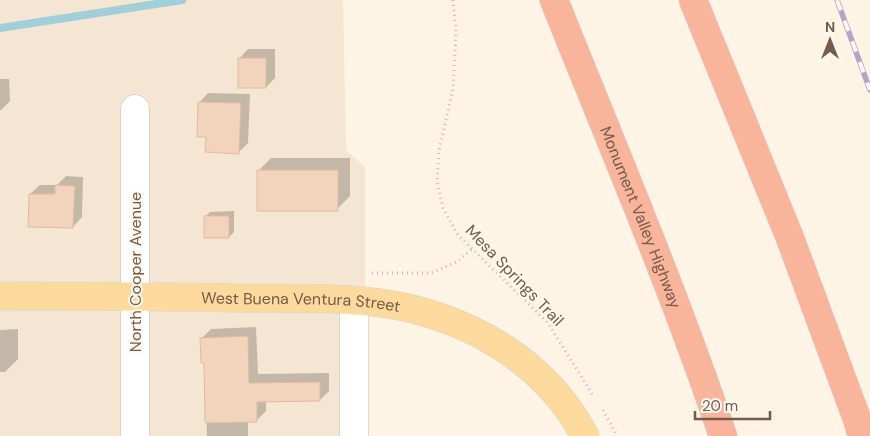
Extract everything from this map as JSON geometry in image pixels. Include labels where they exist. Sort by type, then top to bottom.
[{"type":"highway","name":"Monument Valley Highway","points":[[554,0],[664,276],[723,436]]},
{"type":"highway","points":[[694,0],[790,238],[862,436]]},
{"type":"highway","points":[[707,389],[714,436]]},
{"type":"main road","name":"West Buena Ventura Street","points":[[0,296],[135,296],[354,301],[388,304],[431,314],[472,330],[511,352],[542,379],[569,410],[585,436]]},
{"type":"street","name":"North Cooper Avenue","points":[[135,109],[135,436]]},
{"type":"street","points":[[354,301],[354,436]]},
{"type":"path","name":"Mesa Springs Trail","points":[[453,0],[456,30],[453,88],[439,151],[437,182],[443,208],[458,235],[548,323],[595,398]]},
{"type":"path","points":[[369,273],[431,273],[457,262],[472,249]]},
{"type":"path","points":[[600,406],[617,436]]},
{"type":"shaded area","points":[[0,0],[343,0],[346,150],[365,167],[365,436],[0,436]]},
{"type":"building","points":[[238,58],[266,58],[266,88],[238,88]]},
{"type":"building","points":[[198,102],[241,103],[239,154],[205,152],[206,137],[197,137]]},
{"type":"building","points":[[257,170],[338,170],[338,211],[257,211]]},
{"type":"building","points":[[55,185],[75,186],[73,228],[28,227],[29,194],[55,194]]},
{"type":"building","points":[[204,216],[229,216],[229,238],[204,238]]},
{"type":"building","points":[[248,336],[249,383],[320,382],[320,401],[257,402],[257,422],[205,423],[204,363],[201,363],[200,338]]},
{"type":"waterway","points":[[0,28],[182,0]]},
{"type":"railway","points":[[837,0],[870,90]]}]
